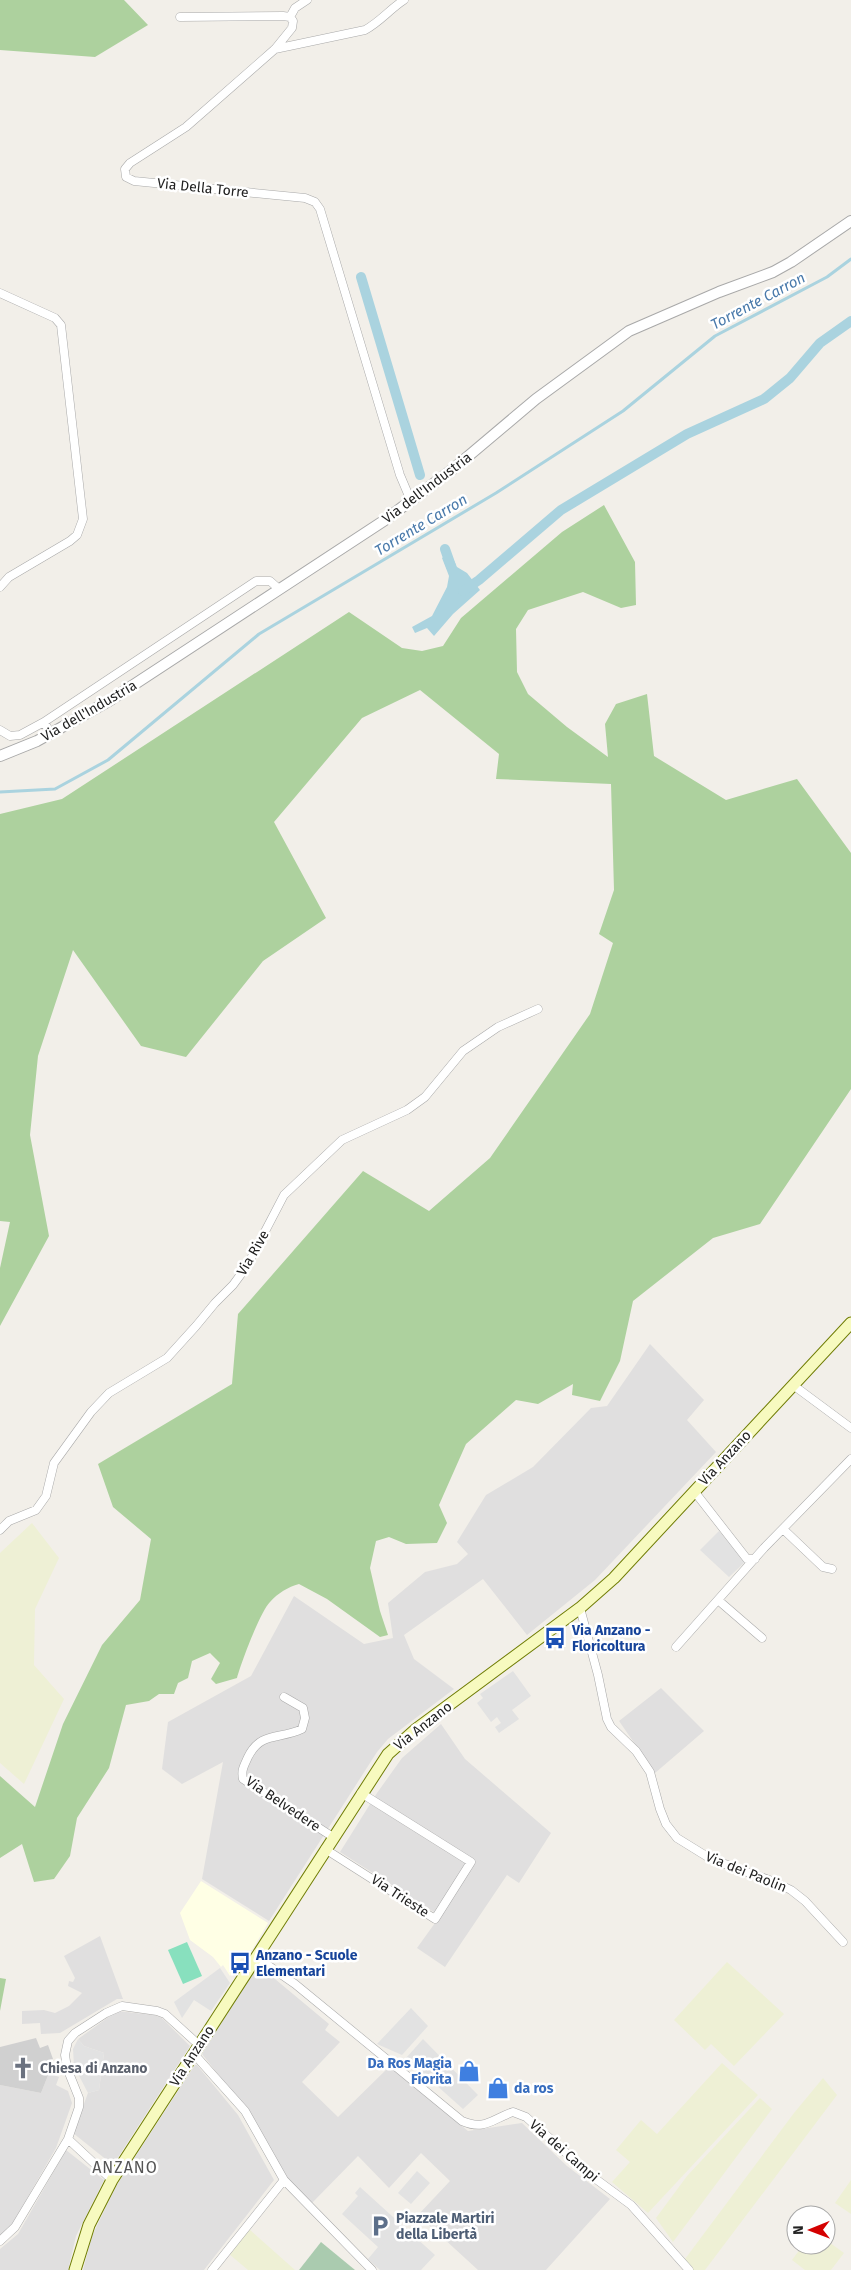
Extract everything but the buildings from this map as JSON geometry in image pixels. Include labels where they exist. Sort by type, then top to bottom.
[{"type":"main road","name":"Via Anzano","points":[[75,2270],[88,2225],[112,2180],[388,1754],[399,1743],[580,1608],[614,1578],[851,1323]]},
{"type":"street","points":[[180,17],[290,16],[295,8],[307,0]]},
{"type":"street","points":[[275,49],[365,30],[375,25],[390,9],[404,0]]},
{"type":"street","name":"Via Della Torre","points":[[290,16],[293,21],[292,28],[275,49],[186,127],[130,163],[125,169],[126,177],[134,181],[305,198],[315,202],[320,209],[400,475],[411,501]]},
{"type":"street","name":"Via dell'Industria","points":[[0,756],[51,734],[109,701],[385,520],[453,469],[536,399],[629,331],[719,292],[772,272],[791,262],[851,221]]},
{"type":"street","points":[[0,293],[55,318],[61,325],[83,519],[77,535],[70,542],[9,577],[0,587]]},
{"type":"street","points":[[0,730],[10,736],[20,735],[44,722],[256,582],[270,581],[278,589]]},
{"type":"street","points":[[44,722],[51,734]]},
{"type":"street","name":"Via Rive","points":[[0,1530],[9,1521],[36,1510],[46,1496],[54,1463],[91,1412],[123,1383],[167,1358],[215,1303],[233,1286],[247,1266],[284,1195],[342,1140],[407,1110],[425,1097],[463,1051],[498,1027],[538,1009]]},
{"type":"street","points":[[793,1385],[851,1428]]},
{"type":"street","points":[[676,1647],[755,1559],[851,1459]]},
{"type":"street","points":[[694,1491],[748,1559],[755,1559]]},
{"type":"street","points":[[783,1529],[823,1567],[832,1569]]},
{"type":"street","points":[[718,1600],[762,1638]]},
{"type":"street","name":"Via dei Paolin","points":[[580,1608],[598,1675],[607,1719],[611,1727],[636,1752],[650,1772],[666,1824],[677,1838],[711,1859],[772,1881],[791,1890],[805,1901],[843,1942]]},
{"type":"street","name":"Via Belvedere","points":[[284,1697],[303,1708],[305,1718],[302,1730],[261,1740],[254,1745],[241,1771],[243,1779],[333,1837]]},
{"type":"street","name":"Via Trieste","points":[[325,1849],[435,1919],[471,1862],[361,1793]]},
{"type":"street","name":"Via dei Campi","points":[[256,1956],[295,1984],[462,2121],[472,2125],[485,2125],[513,2112],[519,2112],[526,2117],[593,2177],[631,2205],[689,2270]]},
{"type":"street","points":[[0,2241],[15,2227],[68,2139],[79,2098],[67,2068],[65,2055],[68,2041],[75,2033],[106,2013],[122,2006],[165,2014],[245,2110],[284,2180],[372,2270]]},
{"type":"street","points":[[68,2139],[112,2180]]},
{"type":"street","points":[[212,2270],[284,2180]]},
{"type":"shaded area","points":[[650,1344],[704,1400],[687,1420],[716,1452],[595,1580],[527,1635],[483,1579],[404,1635],[414,1659],[454,1689],[388,1739],[377,1752],[269,1921],[202,1879],[223,1762],[182,1784],[162,1769],[168,1722],[251,1676],[294,1596],[364,1644],[393,1638],[388,1603],[425,1572],[457,1564],[468,1554],[457,1542],[486,1495],[533,1467],[591,1408],[607,1406]]},
{"type":"shaded area","points":[[32,1523],[59,1558],[35,1609],[34,1665],[64,1699],[24,1784],[0,1763],[0,1553]]},
{"type":"shaded area","points":[[719,1531],[745,1562],[729,1577],[700,1550]]},
{"type":"shaded area","points":[[513,1671],[531,1696],[512,1710],[519,1719],[499,1733],[495,1727],[501,1723],[497,1717],[491,1722],[477,1703],[483,1698],[480,1694]]},
{"type":"shaded area","points":[[661,1688],[704,1731],[655,1773],[619,1721]]},
{"type":"shaded area","points":[[441,1724],[465,1759],[551,1833],[519,1883],[507,1875],[445,1967],[417,1948],[440,1916],[340,1852],[377,1793],[402,1758]]},
{"type":"shaded area","points":[[201,1881],[268,1923],[252,1950],[246,1951],[230,1976],[223,1965],[221,1967],[213,1957],[190,1940],[180,1913]]},
{"type":"shaded area","points":[[100,1936],[123,1999],[117,1999],[60,2033],[41,2034],[40,2023],[22,2024],[22,2011],[44,2010],[55,2013],[69,2006],[82,1993],[68,1986],[69,1981],[73,1982],[75,1978],[64,1956]]},
{"type":"shaded area","points":[[727,1962],[784,2014],[734,2066],[711,2044],[705,2050],[674,2020]]},
{"type":"shaded area","points":[[220,1968],[230,1983],[211,2011],[194,2000],[182,2018],[174,2002]]},
{"type":"shaded area","points":[[255,1969],[263,1969],[329,2024],[325,2030],[340,2042],[302,2082],[338,2117],[390,2066],[468,2131],[522,2123],[567,2166],[610,2199],[546,2270],[478,2270],[418,2215],[450,2181],[421,2153],[389,2188],[358,2156],[312,2203],[281,2174],[248,2112],[202,2054]]},
{"type":"shaded area","points":[[411,2008],[428,2026],[402,2055],[377,2044]]},
{"type":"shaded area","points":[[117,2011],[154,2015],[162,2018],[190,2046],[113,2165],[73,2133],[88,2093],[99,2090],[104,2053],[84,2046],[78,2039]]},
{"type":"shaded area","name":"Chiesa di Anzano","points":[[36,2038],[40,2048],[48,2045],[53,2059],[45,2062],[49,2073],[41,2093],[0,2085],[0,2047]]},
{"type":"shaded area","points":[[78,2039],[84,2046],[104,2053],[99,2090],[88,2093],[74,2066],[73,2049]]},
{"type":"shaded area","points":[[423,2039],[478,2095],[463,2109],[406,2058]]},
{"type":"shaded area","points":[[722,2063],[758,2095],[648,2213],[612,2182],[630,2162],[616,2150],[641,2120],[657,2134]]},
{"type":"shaded area","points":[[195,2065],[197,2065],[238,2115],[274,2180],[204,2270],[83,2270],[92,2236],[116,2186]]},
{"type":"shaded area","points":[[49,2073],[59,2077],[56,2085],[68,2091],[72,2103],[56,2148],[11,2226],[0,2235],[0,2085],[41,2093]]},
{"type":"shaded area","points":[[823,2078],[837,2095],[705,2270],[693,2270],[685,2259],[794,2113]]},
{"type":"shaded area","points":[[760,2098],[772,2109],[673,2242],[656,2218],[687,2176]]},
{"type":"shaded area","points":[[66,2150],[104,2180],[76,2236],[68,2270],[0,2270],[0,2249],[18,2234]]},
{"type":"shaded area","points":[[417,2171],[430,2183],[411,2204],[398,2193]]},
{"type":"shaded area","points":[[851,2180],[851,2214],[835,2203]]},
{"type":"shaded area","name":"Piazzale Martiri della Libertà","points":[[360,2187],[435,2255],[421,2270],[380,2270],[368,2259],[378,2247],[342,2214],[358,2196],[355,2193]]},
{"type":"shaded area","points":[[249,2229],[295,2270],[248,2270],[229,2254]]},
{"type":"shaded area","points":[[321,2242],[355,2270],[299,2270]]},
{"type":"shaded area","points":[[836,2247],[844,2253],[831,2270],[805,2270],[792,2260],[796,2255],[836,2255]]},
{"type":"green space","points":[[0,0],[124,0],[148,25],[95,57],[0,50]]},
{"type":"green space","points":[[604,505],[635,562],[636,605],[621,608],[583,592],[528,610],[516,629],[517,672],[528,694],[567,727],[608,757],[605,724],[616,704],[647,694],[654,756],[726,800],[797,779],[851,853],[851,1089],[760,1224],[713,1238],[633,1301],[620,1361],[600,1401],[572,1395],[573,1384],[538,1404],[516,1400],[466,1444],[439,1505],[447,1523],[437,1543],[406,1544],[389,1537],[376,1541],[370,1568],[388,1635],[380,1637],[327,1599],[299,1584],[280,1593],[270,1602],[261,1616],[237,1678],[216,1684],[211,1679],[220,1663],[210,1653],[192,1661],[188,1678],[178,1683],[174,1694],[159,1694],[149,1701],[126,1705],[109,1768],[77,1818],[70,1856],[54,1879],[34,1882],[22,1844],[0,1858],[0,1776],[35,1807],[63,1724],[102,1645],[140,1600],[151,1539],[113,1507],[98,1464],[232,1384],[238,1314],[363,1171],[429,1211],[490,1158],[590,1014],[613,943],[599,934],[614,890],[611,784],[496,779],[499,754],[420,690],[362,718],[274,822],[326,918],[263,961],[186,1057],[141,1046],[73,950],[38,1056],[30,1135],[49,1236],[0,1326],[0,1268],[10,1222],[0,1221],[0,814],[62,799],[349,612],[402,648],[422,651],[443,646],[461,618],[562,532]]},
{"type":"green space","points":[[187,1942],[202,1976],[183,1984],[168,1950]]},
{"type":"green space","points":[[0,1978],[6,1979],[0,2011]]},
{"type":"water","points":[[450,552],[457,567],[467,573],[480,590],[453,614],[434,636],[427,628],[415,633],[412,627],[432,616],[447,587],[449,576],[442,558]]},
{"type":"waterway","name":"Torrente Carron","points":[[0,792],[55,789],[108,760],[259,634],[496,493],[623,411],[715,336],[827,277],[851,259]]},
{"type":"waterway","points":[[361,277],[420,475]]},
{"type":"waterway","points":[[463,591],[479,580],[561,510],[687,434],[764,399],[790,378],[820,343],[851,321]]},
{"type":"waterway","points":[[445,549],[451,566]]},
{"type":"place","name":"Via Anzano - Floricoltura","points":[[555,1638]]},
{"type":"place","name":"Anzano - Scuole Elementari","points":[[240,1963]]},
{"type":"place","name":"Chiesa di Anzano","points":[[23,2068]]},
{"type":"place","name":"Da Ros Magia Fiorita","points":[[469,2071]]},
{"type":"place","name":"da ros","points":[[498,2088]]},
{"type":"place","name":"Piazzale Martiri della Libertà","points":[[380,2226]]},
{"type":"district","name":"ANZANO","points":[[125,2167]]}]
